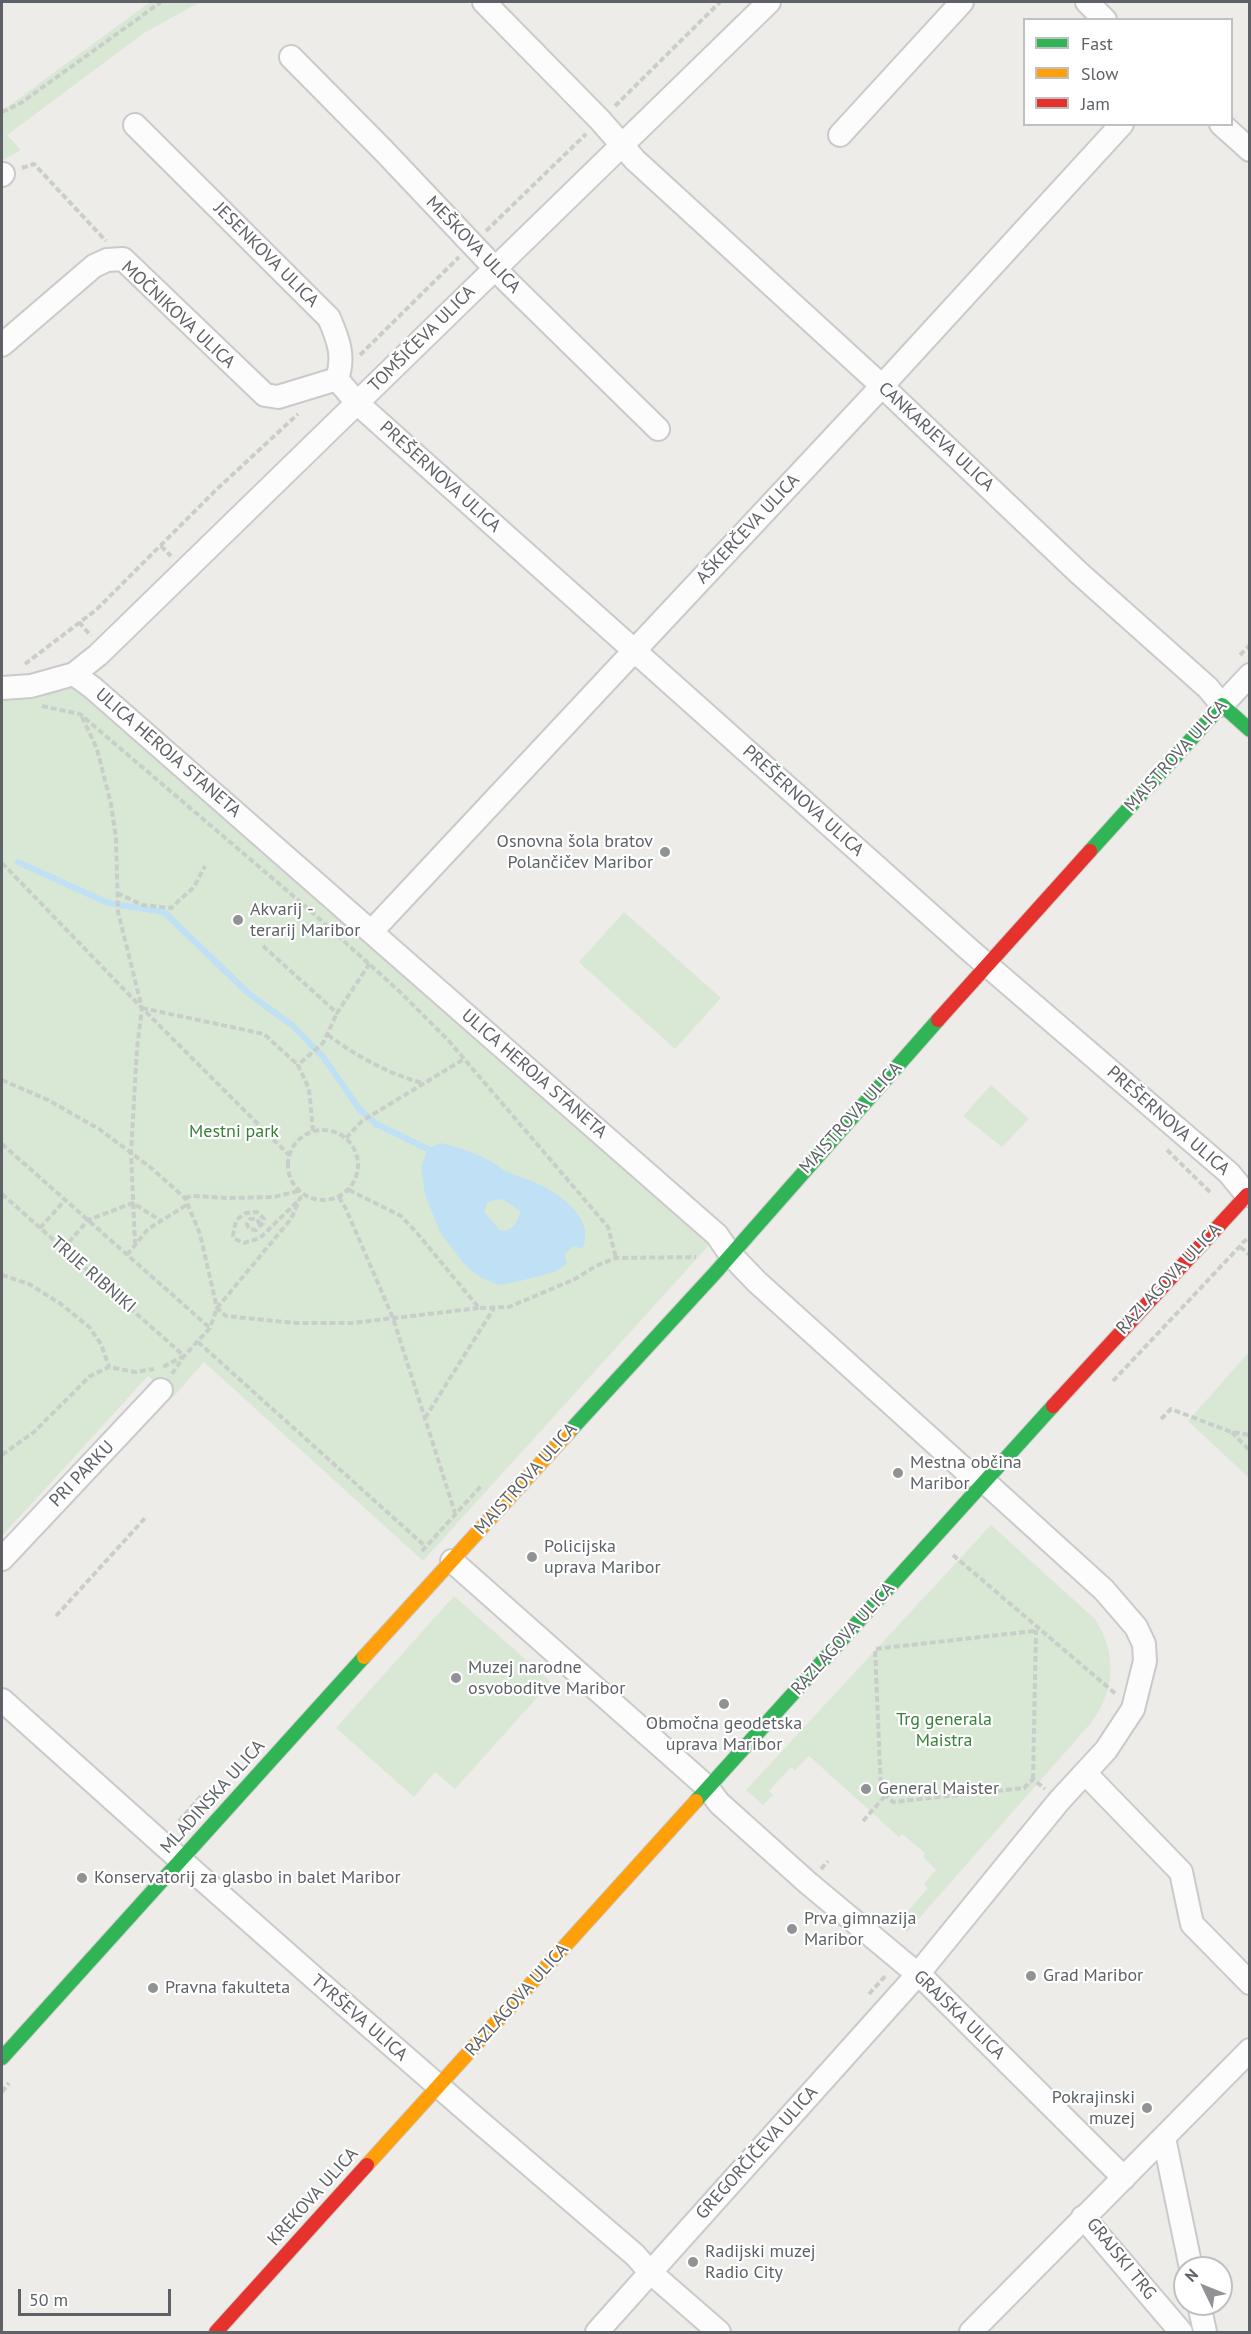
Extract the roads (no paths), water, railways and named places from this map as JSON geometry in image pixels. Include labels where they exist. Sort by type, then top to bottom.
[{"type":"street","name":"CANKARJEVA ULICA","points":[[484,2],[600,120],[621,145],[882,386],[1079,573],[1208,688],[1222,705],[1250,730]]},
{"type":"street","name":"TOMŠIČEVA ULICA","points":[[74,674],[98,655],[769,2]]},
{"type":"street","points":[[840,135],[962,2]]},
{"type":"street","points":[[1087,2],[1103,18]]},
{"type":"street","name":"MEŠKOVA ULICA","points":[[291,57],[494,268],[658,429]]},
{"type":"street","name":"JESENKOVA ULICA","points":[[135,125],[330,318],[339,340],[341,366],[337,378]]},
{"type":"street","name":"AŠKERČEVA ULICA","points":[[372,931],[882,386],[1120,126]]},
{"type":"street","points":[[1223,126],[1250,150]]},
{"type":"street","name":"MOČNIKOVA ULICA","points":[[2,345],[94,266],[107,260],[123,259],[266,394],[278,397],[337,378]]},
{"type":"street","points":[[337,378],[357,403]]},
{"type":"street","name":"PREŠERNOVA ULICA","points":[[357,403],[987,965],[1229,1173],[1249,1195]]},
{"type":"street","points":[[2,688],[31,686],[74,674]]},
{"type":"street","name":"ULICA HEROJA STANETA","points":[[74,674],[93,688],[372,931],[717,1235],[730,1254],[757,1282],[965,1470],[985,1482]]},
{"type":"street","name":"MAISTROVA ULICA","points":[[452,1561],[1250,675]]},
{"type":"street","name":"RAZLAGOVA ULICA","points":[[438,2087],[1096,1357],[1249,1195]]},
{"type":"street","name":"PRI PARKU","points":[[2,1559],[161,1390]]},
{"type":"street","points":[[918,1974],[1059,1801],[1106,1750],[1133,1709],[1145,1661],[1144,1644],[1136,1627],[1104,1590],[985,1482]]},
{"type":"street","name":"GRAJSKA ULICA","points":[[452,1561],[707,1787],[719,1803],[808,1883],[918,1974],[1124,2178]]},
{"type":"street","name":"MLADINSKA ULICA","points":[[2,2058],[452,1561]]},
{"type":"street","name":"TYRŠEVA ULICA","points":[[2,1700],[180,1860],[438,2087],[635,2255],[650,2272],[719,2332]]},
{"type":"street","points":[[1085,1773],[1181,1872],[1192,1924],[1250,1983]]},
{"type":"street","name":"GREGORČIČEVA ULICA","points":[[597,2332],[918,1974]]},
{"type":"street","name":"GRAJSKI TRG","points":[[1181,2332],[1083,2217],[1250,2050]]},
{"type":"street","name":"KREKOVA ULICA","points":[[216,2332],[438,2087]]},
{"type":"street","points":[[1164,2138],[1189,2256]]},
{"type":"street","points":[[970,2332],[1083,2217]]},
{"type":"street","points":[[1202,2316],[1205,2332]]},
{"type":"water","points":[[440,1143],[467,1151],[557,1194],[581,1219],[585,1228],[582,1249],[574,1246],[565,1253],[567,1264],[554,1272],[499,1285],[480,1277],[465,1265],[441,1234],[425,1195],[421,1167],[428,1149]],"holes":[[[499,1199],[520,1211],[514,1225],[508,1230],[501,1231],[484,1212],[487,1203]]]},
{"type":"waterway","points":[[18,862],[108,903],[164,912],[248,993],[293,1026],[324,1058],[360,1110],[376,1124],[428,1149]]},
{"type":"place","name":"Osnovna šola bratov Polančičev Maribor","points":[[665,852]]},
{"type":"place","name":"Akvarij - terarij Maribor","points":[[238,920]]},
{"type":"place","name":"Mestna občina Maribor","points":[[898,1473]]},
{"type":"place","name":"Policijska uprava Maribor","points":[[532,1557]]},
{"type":"place","name":"Muzej narodne osvoboditve Maribor","points":[[456,1678]]},
{"type":"place","name":"Območna geodetska uprava Maribor","points":[[724,1704]]},
{"type":"place","name":"General Maister","points":[[866,1789]]},
{"type":"place","name":"Konservatorij za glasbo in balet Maribor","points":[[82,1878]]},
{"type":"place","name":"Prva gimnazija Maribor","points":[[792,1929]]},
{"type":"place","name":"Grad Maribor","points":[[1031,1976]]},
{"type":"place","name":"Pravna fakulteta","points":[[153,1988]]},
{"type":"place","name":"Pokrajinski muzej","points":[[1147,2108]]},
{"type":"place","name":"Radijski muzej Radio City","points":[[693,2262]]},
{"type":"park label","name":"Mestni park","points":[[234,1132]]},
{"type":"park label","name":"Trg generala Maistra","points":[[944,1730]]}]
